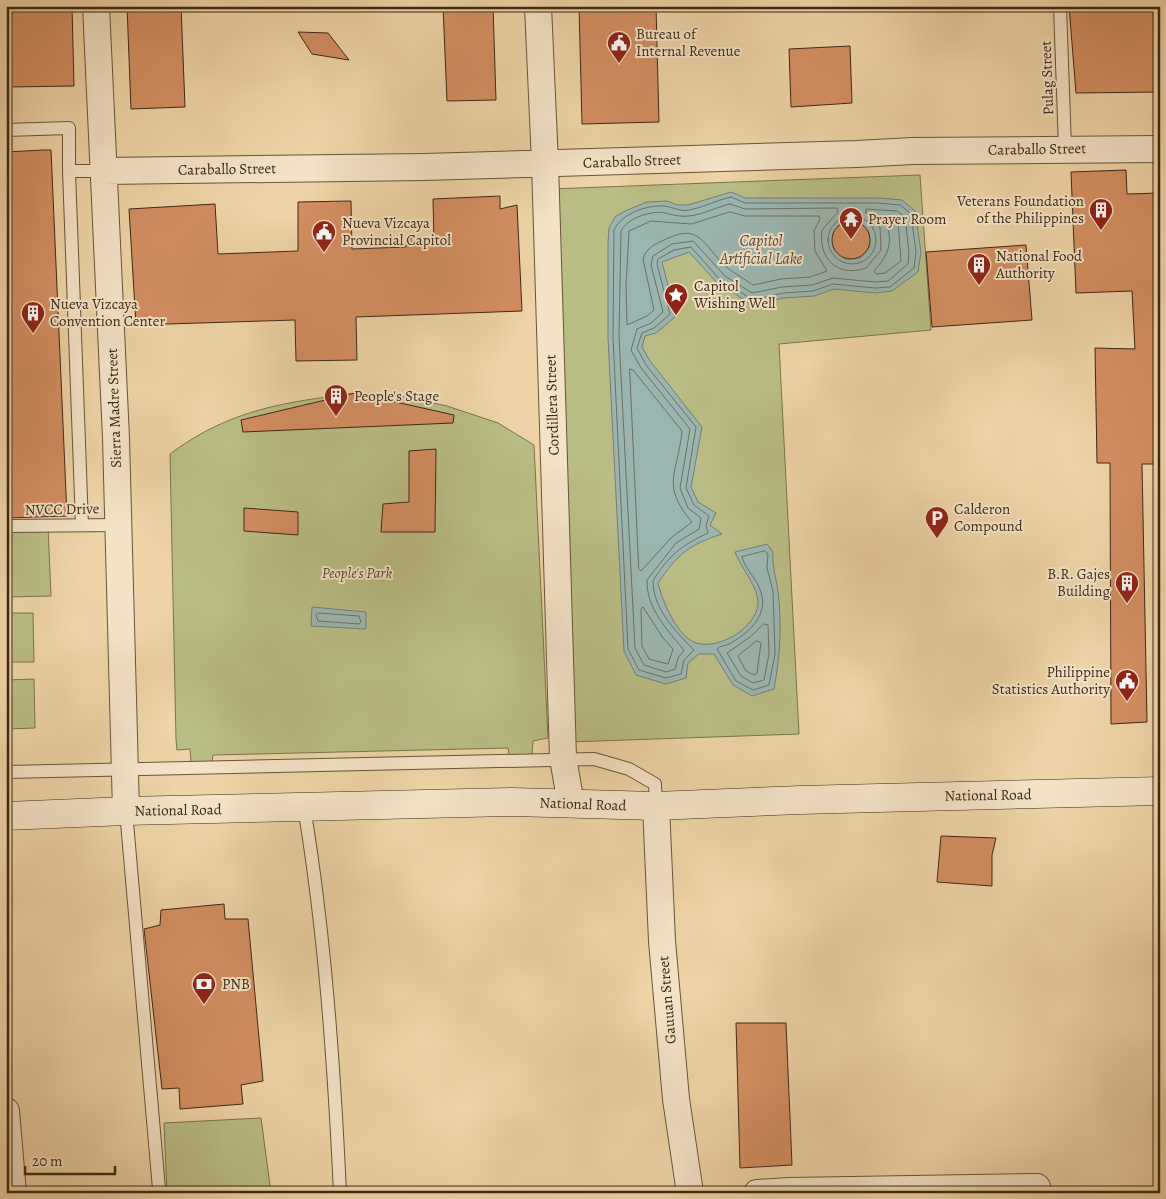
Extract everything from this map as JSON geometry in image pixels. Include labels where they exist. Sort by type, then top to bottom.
[{"type":"main road","name":"National Road","points":[[6,816],[126,811],[514,802],[656,806],[800,800],[1160,791]]},
{"type":"street","name":"Sierra Madre Street","points":[[96,6],[116,438],[126,811]]},
{"type":"street","name":"Cordillera Street","points":[[538,6],[545,163],[563,758],[571,804]]},
{"type":"street","name":"Caraballo Street","points":[[104,170],[545,163],[912,151],[1065,148],[1160,149]]},
{"type":"street","name":"Gauuan Street","points":[[656,806],[662,941],[670,1040],[676,1099],[690,1193]]},
{"type":"street","points":[[6,1111],[13,1193]]},
{"type":"street","points":[[757,1193],[1037,1188]]},
{"type":"lane","name":"Pulag Street","points":[[1060,6],[1065,148]]},
{"type":"lane","points":[[6,130],[69,128],[82,525]]},
{"type":"lane","points":[[69,171],[104,170]]},
{"type":"lane","name":"NVCC Drive","points":[[6,526],[118,524]]},
{"type":"lane","points":[[6,772],[124,771],[594,758],[629,769],[655,784],[656,806]]},
{"type":"lane","points":[[304,807],[312,859],[329,1019],[340,1193]]},
{"type":"lane","points":[[126,811],[159,1189]]},
{"type":"green space","points":[[920,175],[931,330],[779,344],[799,734],[569,742],[550,189]]},
{"type":"green space","name":"People's Park","points":[[357,393],[392,394],[447,406],[498,423],[534,445],[548,738],[533,741],[532,754],[509,756],[508,748],[213,755],[212,763],[191,763],[190,749],[177,750],[176,740],[170,454],[192,439],[237,417],[282,404]]},
{"type":"green space","points":[[48,526],[51,596],[6,597],[6,528]]},
{"type":"green space","points":[[6,613],[33,613],[34,662],[6,662]]},
{"type":"green space","points":[[34,679],[35,728],[6,729],[6,680]]},
{"type":"green space","points":[[261,1118],[271,1193],[167,1193],[164,1123]]},
{"type":"water","name":"Capitol Artificial Lake","points":[[731,192],[745,198],[879,198],[902,200],[915,211],[921,252],[918,272],[892,291],[875,293],[834,289],[814,296],[783,298],[751,305],[727,288],[721,287],[689,252],[662,262],[676,316],[656,333],[645,336],[642,347],[650,361],[702,427],[691,487],[698,502],[716,513],[710,525],[722,534],[700,542],[685,552],[658,583],[671,617],[689,639],[696,643],[705,644],[725,640],[744,629],[756,613],[758,604],[756,591],[735,552],[767,544],[773,552],[778,591],[780,628],[778,665],[774,689],[752,696],[733,685],[714,654],[699,654],[688,663],[686,678],[666,684],[636,675],[624,651],[608,338],[609,228],[615,217],[647,202],[667,201],[677,205],[688,205]],"holes":[[[859,221],[869,232],[870,247],[860,258],[845,259],[833,248],[833,233],[843,222]]]},
{"type":"water","points":[[312,607],[366,612],[366,629],[311,626]]},
{"type":"building","points":[[6,6],[72,6],[74,86],[6,87]]},
{"type":"building","points":[[127,6],[181,6],[185,107],[131,109]]},
{"type":"building","points":[[443,6],[493,6],[496,100],[447,101]]},
{"type":"building","name":"Bureau of Internal Revenue","points":[[579,6],[656,6],[659,122],[582,124]]},
{"type":"building","points":[[1069,6],[1160,6],[1160,92],[1076,93]]},
{"type":"building","points":[[298,32],[328,33],[349,60],[312,54]]},
{"type":"building","points":[[850,46],[852,103],[791,107],[789,49]]},
{"type":"building","name":"Nueva Vizcaya Convention Center","points":[[51,150],[67,516],[6,518],[6,152]]},
{"type":"building","points":[[1126,170],[1127,194],[1160,193],[1160,464],[1142,464],[1147,722],[1111,724],[1110,463],[1097,463],[1095,348],[1135,349],[1132,291],[1076,293],[1071,172]]},
{"type":"building","points":[[500,196],[500,209],[517,205],[522,311],[356,317],[357,360],[296,361],[295,320],[136,325],[129,209],[215,204],[218,254],[298,251],[298,202],[351,201],[352,249],[406,247],[407,238],[434,241],[433,199]]},
{"type":"building","name":"Prayer Room","points":[[851,221],[858,222],[864,227],[869,233],[869,247],[864,253],[858,258],[851,259],[844,258],[838,253],[833,247],[832,240],[833,233],[838,227],[844,222]]},
{"type":"building","name":"National Food Authority","points":[[1026,245],[1032,320],[932,327],[926,252]]},
{"type":"building","points":[[355,393],[454,415],[453,423],[243,432],[241,420]]},
{"type":"building","points":[[436,449],[435,532],[381,532],[383,504],[409,502],[409,451]]},
{"type":"building","points":[[244,508],[298,512],[298,535],[244,531]]},
{"type":"building","points":[[941,836],[996,838],[992,855],[992,886],[937,882]]},
{"type":"building","name":"PNB","points":[[224,904],[225,919],[248,919],[263,1081],[241,1085],[243,1104],[180,1109],[179,1088],[162,1089],[144,929],[160,925],[161,910]]},
{"type":"building","points":[[736,1023],[786,1023],[792,1165],[740,1168]]},
{"type":"place","name":"Bureau of Internal Revenue","points":[[619,64]]},
{"type":"place","name":"Veterans Foundation of the Philippines","points":[[1101,231]]},
{"type":"place","name":"Prayer Room","points":[[851,240]]},
{"type":"place","name":"Nueva Vizcaya Provincial Capitol","points":[[324,253]]},
{"type":"place","name":"National Food Authority","points":[[979,286]]},
{"type":"place","name":"Capitol Wishing Well","points":[[676,316]]},
{"type":"place","name":"Nueva Vizcaya Convention Center","points":[[33,334]]},
{"type":"place","name":"People's Stage","points":[[336,417]]},
{"type":"place","name":"Calderon Compound","points":[[937,539]]},
{"type":"place","name":"B.R. Gajes Building","points":[[1127,604]]},
{"type":"place","name":"Philippine Statistics Authority","points":[[1127,702]]},
{"type":"place","name":"PNB","points":[[204,1005]]}]
